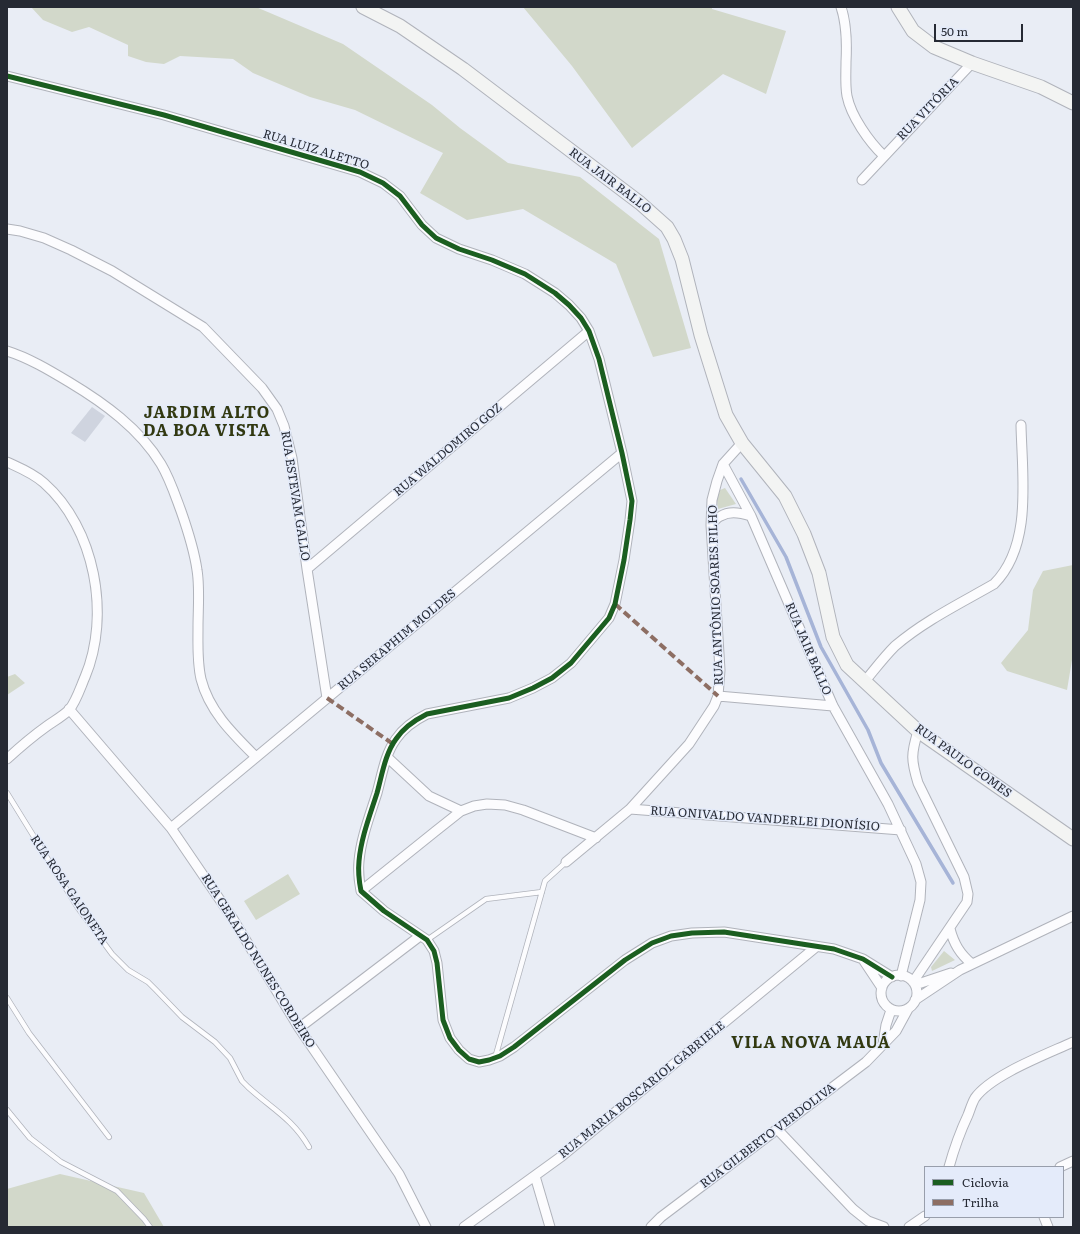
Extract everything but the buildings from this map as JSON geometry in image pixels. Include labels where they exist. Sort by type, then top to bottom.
[{"type":"main road","name":"RUA JAIR BALLO","points":[[363,7],[400,26],[463,69],[640,203],[667,227],[682,259],[701,335],[726,415],[742,443]]},
{"type":"main road","points":[[898,7],[913,31],[934,47],[972,63],[1041,87],[1073,103]]},
{"type":"main road","name":"RUA PAULO GOMES","points":[[742,443],[785,496],[804,534],[819,573],[833,637],[847,665],[918,731],[1073,839]]},
{"type":"street","points":[[841,7],[847,40],[846,79],[848,97],[868,140],[884,156]]},
{"type":"street","name":"RUA VITÓRIA","points":[[862,180],[972,63]]},
{"type":"street","name":"RUA LUIZ ALETTO","points":[[7,76],[164,115],[360,172],[383,183],[400,196],[422,224],[436,238],[459,250],[492,260],[525,274],[555,293],[581,318],[589,331],[599,359],[632,501],[619,591],[609,618],[571,663],[552,678],[509,698],[427,714],[415,720],[395,739],[387,757],[362,842],[359,861],[361,891]]},
{"type":"street","name":"RUA ESTEVAM GALLO","points":[[7,229],[44,238],[72,250],[112,271],[203,327],[226,349],[262,388],[277,409],[284,426],[292,458],[327,698]]},
{"type":"street","name":"RUA WALDOMIRO GOZ","points":[[307,569],[589,331]]},
{"type":"street","points":[[7,351],[19,355],[88,393],[134,431],[149,447],[161,464],[173,488],[192,542],[197,572],[198,653],[201,679],[209,699],[219,717],[256,757]]},
{"type":"street","points":[[865,681],[895,647],[911,634],[994,584],[1003,575],[1018,540],[1023,497],[1021,424]]},
{"type":"street","name":"RUA ANTÔNIO SOARES FILHO","points":[[566,862],[630,809],[689,744],[714,706],[718,696],[720,670],[711,525],[712,500],[723,464],[742,443]]},
{"type":"street","name":"RUA SERAPHIM MOLDES","points":[[171,828],[622,453]]},
{"type":"street","points":[[7,462],[26,470],[44,483],[59,500],[78,528],[91,560],[97,595],[97,623],[94,650],[89,668],[79,691],[69,709],[7,759]]},
{"type":"street","name":"RUA JAIR BALLO","points":[[723,464],[751,516],[833,706],[888,804],[916,864],[921,882],[920,900],[897,976]]},
{"type":"street","points":[[711,525],[721,516],[728,514],[742,512],[751,516]]},
{"type":"street","points":[[718,696],[833,706]]},
{"type":"street","name":"RUA GERALDO NUNES CORDEIRO","points":[[69,709],[171,828],[233,919],[299,1028],[399,1174],[426,1227]]},
{"type":"street","points":[[914,984],[967,902],[968,894],[964,877],[918,783],[913,767],[912,750],[918,731]]},
{"type":"street","points":[[387,757],[429,796],[461,811]]},
{"type":"street","points":[[596,838],[523,810],[505,805],[486,804],[474,806],[461,811],[361,891],[384,911],[400,920],[424,938],[434,951],[437,963],[443,1020],[450,1038],[458,1050],[469,1059],[479,1062],[495,1058],[514,1047],[625,960],[652,943],[671,936],[692,933],[724,932],[834,949],[863,959],[897,976],[906,977],[914,984],[917,995],[915,1000]]},
{"type":"street","name":"RUA ONIVALDO VANDERLEI DIONÍSIO","points":[[630,809],[901,830]]},
{"type":"street","points":[[897,976],[886,981],[881,993],[884,1003],[891,1010],[897,1011],[908,1008],[915,1000],[960,970],[1073,916]]},
{"type":"street","points":[[950,929],[954,943],[959,952],[972,964]]},
{"type":"street","points":[[299,1028],[424,938]]},
{"type":"street","name":"RUA MARIA BOSCARIOL GABRIELE","points":[[464,1227],[562,1156],[816,947]]},
{"type":"street","points":[[863,959],[882,988]]},
{"type":"street","points":[[914,984],[960,970]]},
{"type":"street","name":"RUA GILBERTO VERDOLIVA","points":[[651,1227],[776,1129],[866,1062],[896,1031],[908,1008]]},
{"type":"street","points":[[883,1044],[886,1025],[891,1010]]},
{"type":"street","points":[[949,1166],[967,1116],[975,1099],[983,1089],[995,1080],[1073,1042]]},
{"type":"street","points":[[776,1129],[853,1209],[868,1221],[884,1227]]},
{"type":"street","points":[[1062,1166],[1073,1161]]},
{"type":"street","points":[[535,1176],[550,1227]]},
{"type":"street","points":[[909,1227],[924,1217]]},
{"type":"lane","name":"RUA ROSA GAIONETA","points":[[7,793],[78,908],[112,954],[128,970],[148,982],[182,1017],[216,1042],[230,1058],[242,1081],[292,1123],[309,1147]]},
{"type":"lane","points":[[495,1058],[545,881],[566,862]]},
{"type":"lane","points":[[424,938],[486,899],[542,892]]},
{"type":"lane","points":[[7,998],[29,1033],[109,1138]]},
{"type":"lane","points":[[7,1110],[30,1138],[60,1162],[117,1191],[150,1227]]},
{"type":"shaded area","points":[[31,7],[256,7],[343,44],[432,105],[460,128],[508,163],[580,177],[659,239],[691,348],[653,357],[616,264],[523,209],[467,220],[420,193],[443,153],[355,110],[310,97],[253,73],[233,59],[180,56],[164,64],[146,62],[128,56],[128,45],[89,27],[72,32],[43,20]]},
{"type":"shaded area","points":[[523,7],[712,7],[712,9],[786,31],[766,94],[723,74],[632,148],[572,66]]},
{"type":"shaded area","points":[[725,488],[736,504],[718,509],[717,500],[720,490]]},
{"type":"shaded area","points":[[1073,565],[1073,654],[1067,690],[1007,671],[1001,663],[1028,630],[1033,590],[1043,571]]},
{"type":"shaded area","points":[[15,674],[25,683],[7,695],[7,677]]},
{"type":"shaded area","points":[[288,874],[300,894],[256,920],[244,901]]},
{"type":"shaded area","points":[[944,951],[955,960],[932,971],[931,967]]},
{"type":"shaded area","points":[[60,1174],[144,1193],[164,1227],[7,1227],[7,1189]]},
{"type":"waterway","points":[[741,479],[786,557],[821,647],[868,730],[881,763],[953,883]]},
{"type":"marked path","points":[[615,604],[718,696]]},
{"type":"marked path","points":[[327,698],[393,744]]},
{"type":"cycle path","points":[[7,76],[164,115],[360,172],[383,183],[400,196],[422,225],[436,238],[459,249],[492,260],[525,274],[555,293],[581,318],[589,331],[599,359],[632,501],[624,560],[615,604],[609,618],[571,663],[552,678],[509,698],[427,714],[406,727],[392,745],[386,758],[360,852],[359,880],[361,891],[384,911],[427,940],[434,951],[437,963],[443,1020],[450,1038],[459,1050],[469,1059],[479,1062],[500,1056],[514,1047],[625,960],[652,943],[671,936],[692,933],[724,932],[834,949],[863,959],[892,977]]},
{"type":"district","name":"JARDIM ALTO DA BOA VISTA","points":[[207,422]]},
{"type":"district","name":"VILA NOVA MAUÁ","points":[[811,1043]]}]
